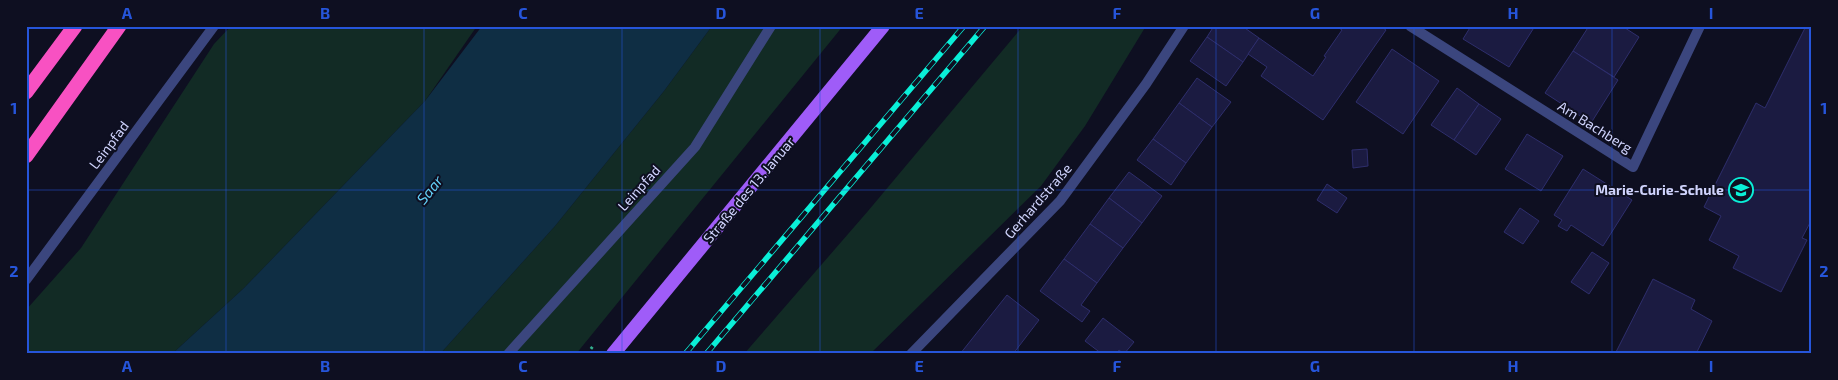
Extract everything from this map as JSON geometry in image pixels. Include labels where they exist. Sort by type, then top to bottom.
[{"type":"highway","points":[[26,92],[75,26]]},
{"type":"highway","points":[[26,156],[119,26]]},
{"type":"main road","name":"Straße des 13. Januar","points":[[613,354],[883,26]]},
{"type":"street","name":"Leinpfad","points":[[26,280],[214,26]]},
{"type":"street","name":"Leinpfad","points":[[508,354],[695,147],[771,26]]},
{"type":"street","name":"Gerhardstraße","points":[[912,354],[1060,201],[1146,84],[1184,26]]},
{"type":"street","name":"Am Bachberg","points":[[1410,26],[1633,167],[1700,26]]},
{"type":"green space","points":[[231,26],[477,26],[425,101],[244,288],[172,354],[26,354],[26,310],[81,248],[214,44]]},
{"type":"green space","points":[[712,26],[843,26],[576,354],[440,354],[555,226],[664,91]]},
{"type":"green space","points":[[1023,26],[1146,26],[1085,126],[1041,186],[870,354],[744,354],[868,211]]},
{"type":"water","name":"Saar","points":[[482,26],[712,26],[664,91],[555,226],[440,354],[172,354],[244,288],[425,101]]},
{"type":"building","points":[[1214,26],[1242,26],[1259,38],[1243,62],[1207,37]]},
{"type":"building","points":[[1336,26],[1380,26],[1386,30],[1323,120],[1261,76],[1267,67],[1248,54],[1259,38],[1313,76],[1342,30]]},
{"type":"building","points":[[1471,26],[1535,26],[1509,67],[1463,39]]},
{"type":"building","points":[[1589,26],[1622,26],[1639,37],[1614,77],[1573,51]]},
{"type":"building","points":[[1806,26],[1812,26],[1812,219],[1802,238],[1807,240],[1781,292],[1733,268],[1739,256],[1709,240],[1721,216],[1704,207],[1756,103],[1765,108]]},
{"type":"building","points":[[1207,37],[1243,62],[1226,86],[1190,61]]},
{"type":"building","points":[[1392,49],[1439,81],[1403,134],[1356,102]]},
{"type":"building","points":[[1573,51],[1618,80],[1591,123],[1545,93]]},
{"type":"building","points":[[1197,78],[1231,102],[1212,127],[1179,103]]},
{"type":"building","points":[[1457,88],[1479,104],[1454,140],[1431,125]]},
{"type":"building","points":[[1179,103],[1212,127],[1186,163],[1153,139]]},
{"type":"building","points":[[1479,104],[1501,119],[1476,155],[1454,140]]},
{"type":"building","points":[[1527,134],[1563,156],[1541,191],[1505,169]]},
{"type":"building","points":[[1153,139],[1186,163],[1171,185],[1137,160]]},
{"type":"building","points":[[1367,149],[1368,166],[1353,168],[1352,150]]},
{"type":"building","points":[[1583,169],[1632,200],[1603,246],[1571,225],[1567,231],[1558,226],[1562,220],[1554,215]]},
{"type":"building","points":[[1129,172],[1162,196],[1142,223],[1109,198]]},
{"type":"building","points":[[1327,184],[1347,198],[1337,213],[1317,200]]},
{"type":"building","points":[[1109,198],[1142,223],[1123,248],[1090,224]]},
{"type":"building","points":[[1520,208],[1539,221],[1523,244],[1504,232]]},
{"type":"building","points":[[1090,224],[1123,248],[1097,283],[1064,259]]},
{"type":"building","points":[[1592,252],[1609,263],[1589,294],[1571,282]]},
{"type":"building","points":[[1064,259],[1097,283],[1081,305],[1090,311],[1082,322],[1040,291]]},
{"type":"building","points":[[1653,279],[1695,300],[1691,309],[1712,321],[1696,354],[1615,354]]},
{"type":"building","points":[[1007,295],[1039,320],[1013,354],[960,354]]},
{"type":"building","points":[[1103,318],[1134,342],[1124,354],[1119,350],[1116,354],[1102,354],[1085,341]]},
{"type":"railway","points":[[685,354],[964,26]]},
{"type":"railway","points":[[706,354],[985,26]]},
{"type":"place","name":"Marie-Curie-Schule","points":[[1741,190]]}]
